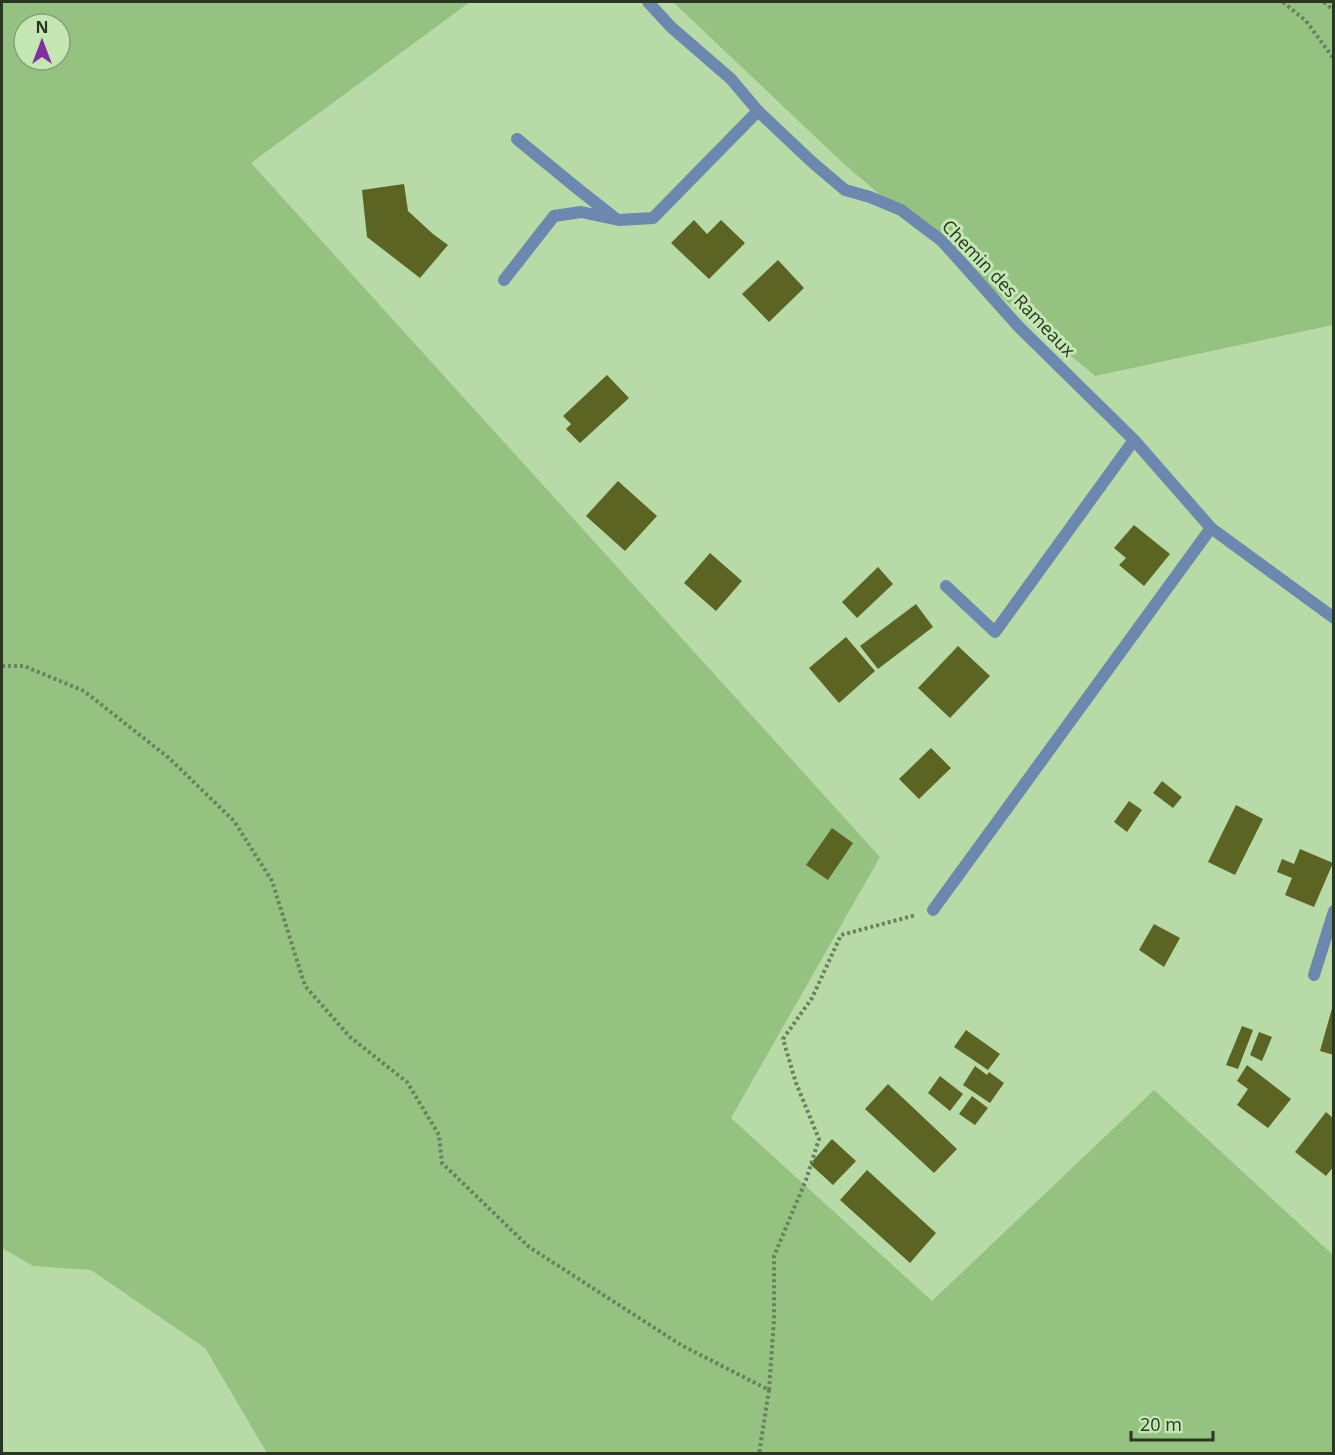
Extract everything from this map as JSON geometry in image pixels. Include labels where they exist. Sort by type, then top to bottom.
[{"type":"street","name":"Chemin des Rameaux","points":[[648,2],[671,27],[731,79],[758,111],[845,190],[870,197],[901,210],[942,241],[1019,327],[1134,440],[1211,528],[1334,618]]},
{"type":"street","points":[[504,280],[554,216],[581,213],[619,220],[653,218],[758,111]]},
{"type":"street","points":[[517,139],[619,220]]},
{"type":"street","points":[[946,586],[995,632],[1134,440]]},
{"type":"street","points":[[933,910],[1211,528]]},
{"type":"street","points":[[1314,975],[1334,911]]},
{"type":"path","points":[[1283,2],[1306,21],[1334,59]]},
{"type":"path","points":[[1324,2],[1334,11]]},
{"type":"path","points":[[2,666],[24,666],[84,691],[169,758],[234,820],[272,881],[305,986],[350,1037],[407,1082],[439,1135],[442,1163],[529,1247],[681,1345],[769,1390]]},
{"type":"path","points":[[759,1454],[769,1390],[774,1320],[774,1256],[806,1180],[819,1138],[796,1083],[783,1039],[812,998],[841,935],[933,910]]},
{"type":"green space","points":[[2,2],[470,2],[251,163],[880,857],[731,1118],[932,1301],[1154,1090],[1333,1255],[1333,1453],[267,1453],[205,1348],[91,1270],[33,1266],[2,1248]]},
{"type":"green space","points":[[673,2],[1333,2],[1333,325],[1095,376],[845,165]]},
{"type":"building","points":[[404,184],[408,211],[448,245],[420,278],[367,237],[362,190]]},
{"type":"building","points":[[694,220],[707,234],[721,220],[745,243],[709,279],[671,243]]},
{"type":"building","points":[[778,260],[804,288],[769,322],[742,294]]},
{"type":"building","points":[[607,375],[629,398],[580,443],[566,429],[571,424],[563,416]]},
{"type":"building","points":[[618,481],[657,516],[625,551],[586,516]]},
{"type":"building","points":[[1134,525],[1170,554],[1144,586],[1119,565],[1126,558],[1114,548]]},
{"type":"building","points":[[710,553],[742,581],[716,611],[684,583]]},
{"type":"building","points":[[878,567],[893,584],[857,618],[842,602]]},
{"type":"building","points":[[916,604],[933,627],[878,669],[860,646]]},
{"type":"building","points":[[846,637],[875,671],[839,703],[809,668]]},
{"type":"building","points":[[958,646],[990,676],[950,718],[918,688]]},
{"type":"building","points":[[931,748],[951,768],[919,799],[899,779]]},
{"type":"building","points":[[1162,781],[1182,797],[1173,808],[1153,793]]},
{"type":"building","points":[[1129,801],[1142,810],[1127,832],[1114,822]]},
{"type":"building","points":[[1236,805],[1263,819],[1235,875],[1208,862]]},
{"type":"building","points":[[832,828],[853,843],[828,880],[806,865]]},
{"type":"building","points":[[1300,849],[1333,863],[1314,907],[1285,895],[1292,878],[1277,872],[1282,859],[1294,864]]},
{"type":"building","points":[[1154,924],[1180,938],[1164,967],[1139,950]]},
{"type":"building","points":[[1334,1006],[1334,1055],[1320,1051]]},
{"type":"building","points":[[1242,1026],[1253,1030],[1238,1069],[1226,1065]]},
{"type":"building","points":[[966,1030],[1000,1054],[988,1070],[954,1047]]},
{"type":"building","points":[[1259,1032],[1272,1037],[1262,1061],[1250,1055]]},
{"type":"building","points":[[1247,1065],[1291,1099],[1268,1128],[1237,1105],[1248,1089],[1237,1081]]},
{"type":"building","points":[[975,1066],[987,1075],[989,1072],[1004,1083],[990,1103],[963,1085]]},
{"type":"building","points":[[940,1076],[963,1094],[950,1111],[928,1093]]},
{"type":"building","points":[[888,1084],[957,1149],[934,1173],[865,1109]]},
{"type":"building","points":[[972,1096],[988,1108],[975,1125],[959,1114]]},
{"type":"building","points":[[1326,1112],[1334,1119],[1334,1166],[1326,1176],[1295,1152]]},
{"type":"building","points":[[832,1139],[856,1161],[833,1185],[810,1164]]},
{"type":"building","points":[[867,1170],[936,1233],[910,1263],[840,1200]]}]
